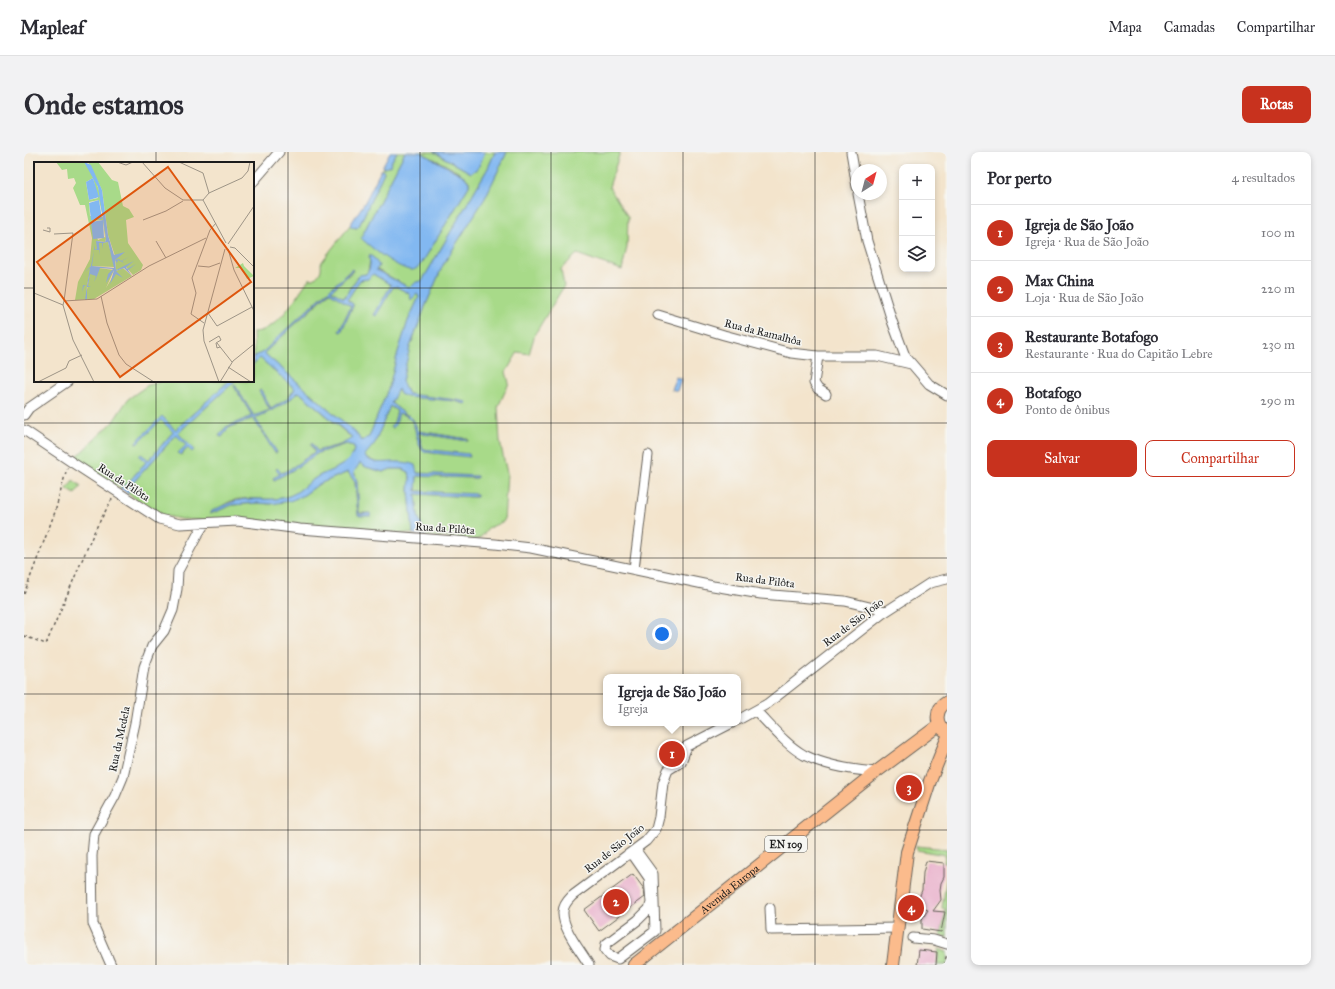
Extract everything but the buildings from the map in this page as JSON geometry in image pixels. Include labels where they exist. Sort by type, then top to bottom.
[{"type":"main road","name":"Avenida Europa","points":[[634,965],[645,961],[876,772],[943,728],[937,720],[939,710],[942,705],[947,702]]},
{"type":"main road","points":[[893,965],[907,852],[930,781],[947,739]]},
{"type":"street","points":[[254,181],[279,152]]},
{"type":"street","points":[[851,152],[853,164]]},
{"type":"street","points":[[859,200],[867,241],[904,356],[929,384],[947,395]]},
{"type":"street","name":"Rua da Ramalhôa","points":[[658,315],[791,353],[818,356],[877,356],[911,364]]},
{"type":"street","points":[[818,356],[814,384],[818,389],[826,394]]},
{"type":"street","points":[[24,416],[29,408],[67,382]]},
{"type":"street","name":"Rua da Pilôta","points":[[24,430],[159,519],[180,524],[237,521],[300,529],[531,548],[720,587],[761,594],[845,601],[886,611]]},
{"type":"street","points":[[634,569],[648,455]]},
{"type":"street","name":"Rua da Medela","points":[[111,965],[93,924],[92,856],[94,834],[115,796],[123,777],[134,730],[144,667],[152,646],[164,631],[173,610],[177,589],[178,571],[205,523]]},
{"type":"street","name":"Rua de São João","points":[[741,718],[767,704],[886,611],[930,583],[947,579]]},
{"type":"street","points":[[756,711],[794,748],[804,754],[817,760],[850,769],[876,772]]},
{"type":"street","name":"Rua de São João","points":[[589,965],[568,931],[564,920],[563,911],[566,902],[646,841],[656,829],[663,783],[668,770],[681,762],[687,746],[726,726]]},
{"type":"street","points":[[627,855],[633,855],[649,878],[651,903],[649,909],[638,920],[606,944],[605,950],[610,956],[618,959],[656,930],[653,874],[637,852],[638,847]]},
{"type":"street","points":[[770,908],[771,930],[898,928]]},
{"type":"street","points":[[913,938],[934,940],[947,944]]},
{"type":"path","points":[[24,594],[55,512],[69,461]]},
{"type":"path","points":[[24,636],[46,644],[95,530],[116,491]]},
{"type":"path","points":[[946,965],[945,961],[947,954]]},
{"type":"green space","points":[[397,152],[405,152],[362,238],[387,258],[404,268],[422,263],[469,186],[468,180],[464,176],[420,152],[434,152],[471,173],[478,168],[485,152],[495,152],[488,168],[422,281],[416,283],[410,288],[376,269],[370,261],[367,274],[358,277],[344,298],[331,291],[353,271],[352,269],[263,352],[254,358],[254,332],[270,326],[286,312],[309,279],[314,279],[319,274],[321,270],[321,263],[350,225],[356,228],[359,226],[384,172],[381,170],[390,164]]},
{"type":"green space","points":[[507,152],[620,152],[609,187],[628,217],[627,247],[622,270],[577,254],[561,269],[564,286],[535,334],[529,354],[518,352],[506,372],[509,383],[498,407],[500,442],[507,473],[504,521],[489,528],[478,540],[426,536],[418,516],[416,494],[476,497],[477,495],[416,491],[417,476],[477,478],[417,473],[386,463],[378,463],[365,457],[365,454],[375,443],[390,406],[397,411],[391,427],[393,428],[399,413],[408,417],[411,420],[421,449],[424,452],[470,456],[423,449],[418,433],[468,441],[468,439],[418,431],[410,416],[391,403],[398,388],[400,394],[455,401],[465,404],[467,402],[408,394],[402,381],[410,347],[443,265],[485,198]]},
{"type":"green space","points":[[373,274],[391,285],[375,316],[393,287],[397,287],[410,294],[411,299],[417,293],[419,297],[408,321],[389,387],[369,437],[362,441],[355,432],[264,353],[330,292],[351,306],[339,331],[341,332],[353,306],[353,304],[347,300],[360,280],[368,279]]},
{"type":"green space","points":[[260,358],[295,389],[287,399],[271,409],[261,390],[259,391],[270,410],[254,416],[234,386],[252,416],[226,427],[219,436],[222,437],[228,428],[254,418],[276,453],[255,418],[278,407],[299,392],[353,439],[340,445],[316,451],[312,444],[311,445],[315,452],[282,473],[277,468],[276,469],[280,474],[274,480],[291,471],[318,453],[346,444],[354,446],[353,453],[345,463],[310,481],[290,496],[279,499],[238,499],[228,502],[210,514],[232,505],[257,503],[271,504],[304,495],[319,484],[348,472],[355,482],[358,515],[370,513],[359,513],[357,481],[354,472],[360,462],[366,467],[383,472],[391,469],[403,469],[409,472],[409,491],[413,534],[180,519],[162,515],[128,494],[130,486],[176,435],[186,445],[181,455],[188,448],[194,450],[178,433],[234,382],[254,382],[254,364]]},
{"type":"green space","points":[[160,382],[228,382],[175,430],[162,416],[136,443],[137,444],[161,420],[173,432],[149,460],[140,456],[146,462],[127,484],[120,488],[74,459],[112,423],[128,399],[148,385]]},
{"type":"green space","points":[[73,480],[81,486],[75,494],[67,489]]},
{"type":"green space","points":[[916,846],[947,849],[947,863],[944,863],[945,855],[917,850]]},
{"type":"green space","points":[[947,875],[947,938],[941,936],[945,909],[942,908]]},
{"type":"green space","points":[[939,949],[947,952],[947,965],[937,965]]},
{"type":"water","points":[[390,152],[397,152],[390,164],[391,165],[385,168],[383,165]]},
{"type":"water","points":[[405,152],[420,152],[464,176],[469,182],[469,186],[422,263],[413,270],[406,269],[393,262],[361,238]]},
{"type":"water","points":[[434,152],[485,152],[478,168],[471,173]]},
{"type":"water","points":[[495,152],[507,152],[485,198],[443,265],[410,347],[402,381],[408,394],[467,402],[466,404],[455,401],[407,397],[400,394],[398,389],[391,403],[410,416],[418,431],[467,439],[468,441],[418,433],[423,449],[469,454],[470,457],[424,452],[421,449],[411,420],[407,416],[399,413],[393,428],[390,427],[394,422],[397,411],[390,406],[375,443],[365,455],[365,457],[369,460],[377,462],[401,462],[413,464],[415,465],[417,473],[477,476],[477,478],[417,476],[416,491],[477,494],[477,497],[416,494],[418,516],[426,536],[413,534],[409,491],[409,472],[403,469],[391,469],[383,472],[366,467],[360,463],[354,472],[357,481],[359,513],[370,513],[371,516],[358,515],[355,482],[348,472],[319,484],[304,495],[290,501],[271,504],[257,503],[232,505],[210,514],[210,512],[216,509],[237,501],[249,499],[275,499],[290,496],[319,476],[345,463],[353,453],[354,446],[346,444],[318,453],[291,471],[274,480],[273,478],[280,474],[276,469],[277,468],[282,473],[315,452],[311,444],[312,443],[317,451],[340,445],[353,438],[299,392],[278,407],[255,418],[277,452],[275,453],[253,418],[228,428],[222,437],[219,436],[226,427],[252,416],[234,386],[235,385],[254,416],[270,410],[259,391],[261,390],[271,409],[287,399],[295,389],[260,358],[254,364],[254,356],[263,352],[352,269],[353,270],[331,291],[344,298],[358,277],[366,274],[368,271],[370,266],[370,255],[375,259],[379,266],[376,270],[410,288],[416,282],[422,281],[488,168]],"holes":[[[373,274],[391,285],[374,315],[376,316],[393,287],[397,287],[410,294],[411,300],[417,294],[419,297],[408,321],[389,387],[369,437],[362,441],[355,432],[264,353],[329,292],[351,306],[339,331],[341,332],[353,306],[353,304],[347,300],[360,280],[368,279]]]},
{"type":"water","points":[[381,170],[384,172],[359,226],[357,228],[352,227],[350,225],[365,202]]},
{"type":"water","points":[[676,377],[681,379],[677,391],[671,389]]},
{"type":"water","points":[[228,382],[234,382],[178,433],[194,450],[192,452],[188,448],[180,455],[178,453],[186,445],[176,435],[130,486],[128,494],[120,488],[127,484],[146,462],[139,456],[141,454],[149,460],[173,432],[161,420],[137,444],[135,443],[162,416],[175,430]]},
{"type":"place","name":"Igreja de São João","points":[[672,754]]},
{"type":"place","name":"Restaurante Botafogo","points":[[909,788]]},
{"type":"place","name":"Max China","points":[[616,902]]},
{"type":"place","name":"Botafogo","points":[[911,908]]}]
